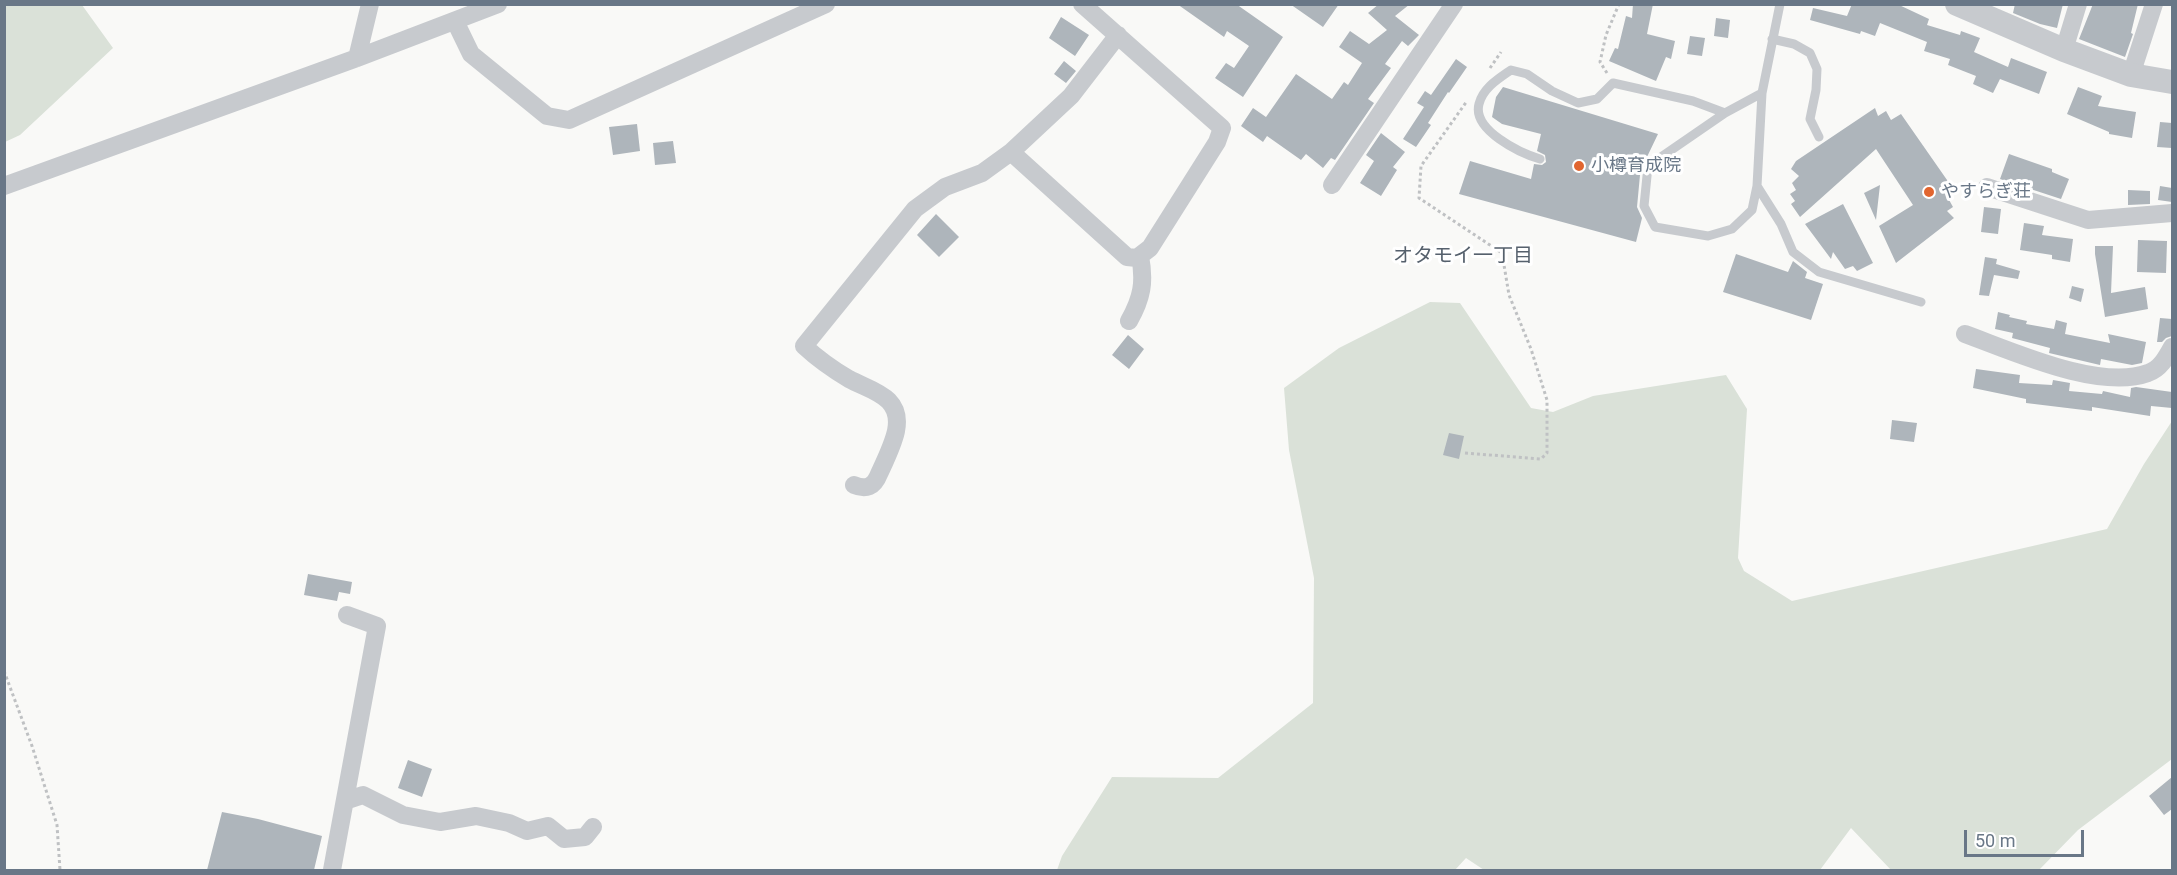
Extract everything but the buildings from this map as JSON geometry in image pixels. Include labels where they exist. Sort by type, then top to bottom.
[{"type":"street","points":[[357,58],[370,4]]},
{"type":"street","points":[[4,186],[357,58],[498,4]]},
{"type":"street","points":[[455,21],[471,54],[547,117],[568,120],[826,4]]},
{"type":"street","points":[[1011,152],[1127,257],[1137,258],[1150,248],[1217,142],[1222,128],[1082,4]]},
{"type":"street","points":[[1332,185],[1454,4]]},
{"type":"street","points":[[1957,4],[2000,13],[2064,50],[2131,75],[2172,82]]},
{"type":"street","points":[[2064,50],[2078,4]]},
{"type":"street","points":[[2131,75],[2154,4]]},
{"type":"street","points":[[854,485],[863,488],[871,486],[878,477],[896,431],[896,416],[888,399],[876,390],[850,380],[818,359],[804,346],[915,209],[945,187],[982,172],[1011,152],[1071,96],[1118,35]]},
{"type":"street","points":[[1987,187],[2088,220],[2172,213]]},
{"type":"street","points":[[1129,321],[1136,309],[1144,275],[1140,256]]},
{"type":"street","points":[[1965,334],[2056,367],[2126,378],[2150,373],[2168,363],[2172,347]]},
{"type":"street","points":[[332,870],[377,626],[347,615]]},
{"type":"street","points":[[345,801],[363,795],[403,815],[440,822],[476,816],[509,823],[527,831],[548,826],[564,839],[585,837],[593,827]]},
{"type":"lane","points":[[1762,93],[1725,113],[1648,166],[1644,206],[1655,227],[1708,236],[1732,229],[1752,210],[1757,186],[1762,93],[1780,4]]},
{"type":"lane","points":[[1772,39],[1794,44],[1810,53],[1817,69],[1816,90],[1810,119],[1819,137]]},
{"type":"lane","points":[[1540,159],[1521,153],[1487,128],[1478,113],[1479,102],[1492,83],[1510,70],[1527,74],[1552,91],[1578,103],[1597,99],[1613,83],[1693,101],[1725,113]]},
{"type":"lane","points":[[1757,186],[1781,224],[1793,252],[1819,272],[1921,302]]},
{"type":"path","points":[[1613,83],[1600,62],[1606,35],[1619,4]]},
{"type":"path","points":[[1488,71],[1501,52]]},
{"type":"path","points":[[1465,453],[1541,459],[1547,453],[1547,400],[1531,349],[1509,295],[1502,253],[1419,198],[1421,166],[1468,100]]},
{"type":"path","points":[[4,671],[32,746],[57,825],[60,870]]},
{"type":"shaded area","points":[[4,5],[82,5],[113,48],[20,135],[5,142]]},
{"type":"shaded area","points":[[1430,302],[1460,303],[1531,408],[1553,412],[1593,396],[1726,375],[1747,409],[1738,558],[1744,571],[1792,601],[2107,529],[2144,464],[2172,421],[2172,759],[2078,830],[2039,870],[1891,870],[1851,828],[1820,870],[1484,870],[1466,858],[1455,870],[1057,870],[1062,856],[1112,777],[1218,778],[1313,703],[1314,578],[1289,450],[1284,388],[1339,348]]},
{"type":"place","name":"小樽育成院","points":[[1579,166]]},
{"type":"place","name":"やすらぎ荘","points":[[1929,192]]},
{"type":"district","name":"オタモイ一丁目","points":[[1463,257]]}]
